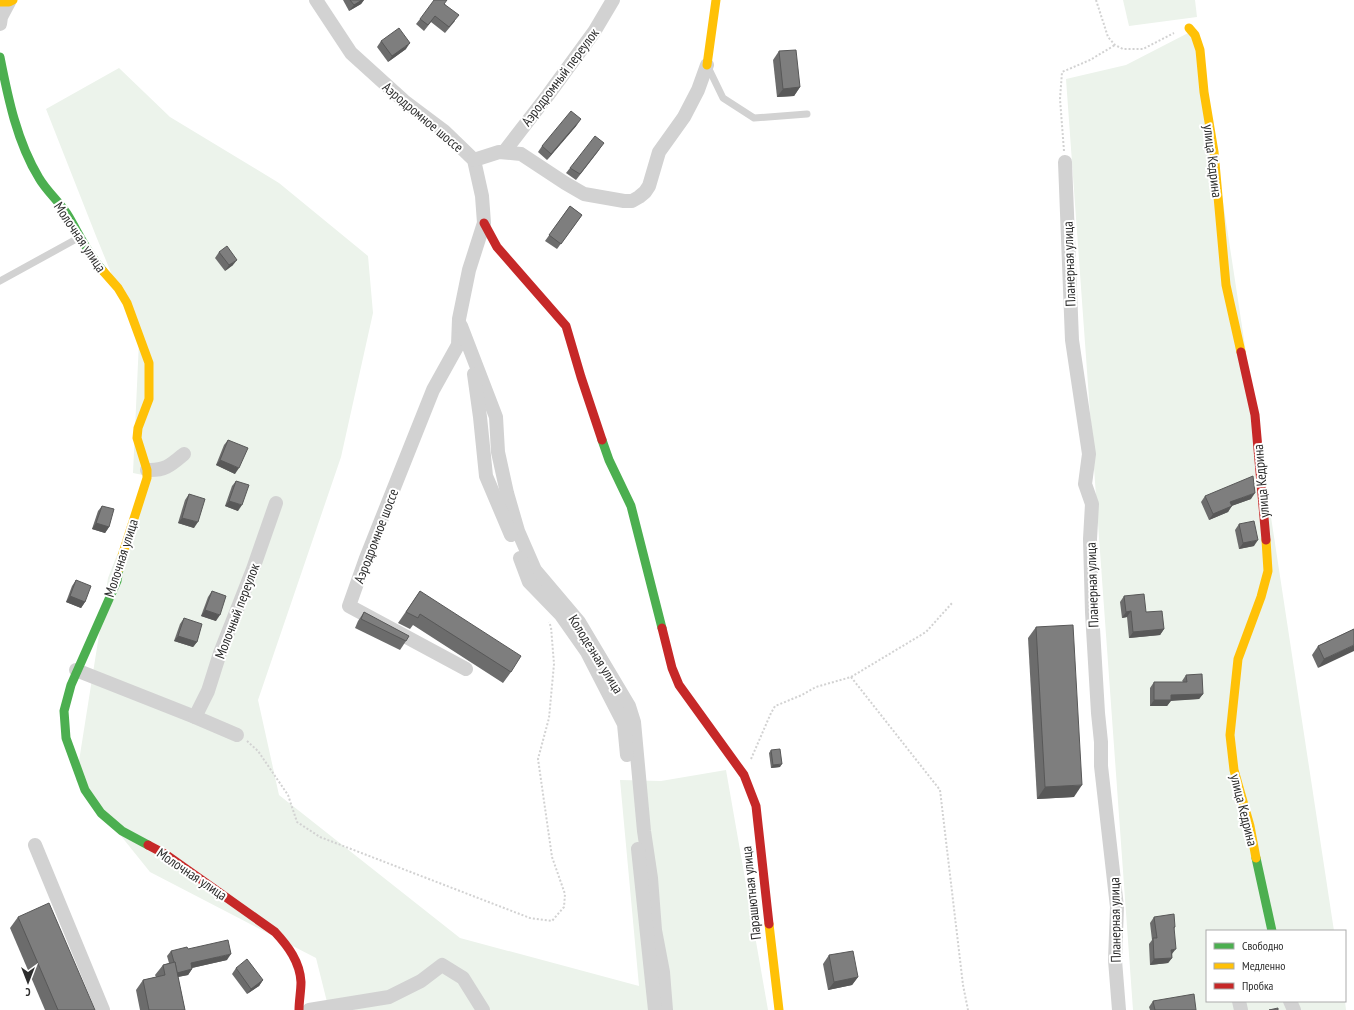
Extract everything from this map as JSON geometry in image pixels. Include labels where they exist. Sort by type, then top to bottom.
[{"type":"street","name":"Аэродромное шоссе","points":[[316,0],[351,53],[404,101],[444,131],[474,160],[482,196],[484,222],[469,270],[459,319],[458,345],[433,390],[366,558],[349,606],[466,669]]},
{"type":"street","name":"Аэродромный переулок","points":[[504,152],[585,45],[614,0]]},
{"type":"street","points":[[474,160],[499,152],[521,154],[584,194],[624,201],[632,201],[639,197],[649,186],[659,152],[684,117],[698,90],[707,65],[716,0]]},
{"type":"street","points":[[0,24],[7,1]]},
{"type":"street","name":"улица Кедрина","points":[[1189,28],[1195,35],[1200,50],[1204,92],[1214,152],[1226,285],[1255,416],[1258,439],[1268,571],[1261,597],[1238,659],[1230,735],[1234,770],[1250,826],[1258,872],[1272,930]]},
{"type":"street","name":"Молочная улица","points":[[0,58],[7,91],[22,144],[39,179],[68,215],[92,259],[118,288],[127,304],[148,363],[150,380],[148,399],[138,428],[137,438],[147,470],[146,485],[122,556],[117,581],[76,670],[64,711],[66,738],[85,790],[101,813],[122,831],[165,854],[275,932],[288,946],[297,962],[301,980],[299,1010]]},
{"type":"street","name":"Планерная улица","points":[[1065,162],[1072,340],[1089,454],[1085,484],[1092,504],[1090,539],[1092,619],[1101,742],[1101,766],[1117,907],[1115,960],[1119,1010]]},
{"type":"street","name":"Парашютная улица","points":[[484,222],[497,247],[566,326],[581,377],[609,460],[631,506],[672,668],[679,685],[744,775],[756,806],[779,1010]]},
{"type":"street","name":"Колодезная улица","points":[[459,319],[496,417],[498,452],[507,493],[518,531],[535,570],[579,622],[629,706],[634,722],[644,831],[651,878],[655,930],[663,972],[666,1010]]},
{"type":"street","name":"Колодезная улица","points":[[458,345],[474,373],[486,476],[529,582],[561,614],[587,652],[624,724],[655,1010]]},
{"type":"street","points":[[147,470],[156,471],[165,468],[184,454]]},
{"type":"street","name":"Молочный переулок","points":[[195,717],[208,691],[220,653],[254,569],[276,503]]},
{"type":"street","points":[[76,670],[237,735]]},
{"type":"street","points":[[35,845],[103,1010]]},
{"type":"street","points":[[309,1010],[389,997],[421,981],[442,965],[463,978],[483,1010]]},
{"type":"lane","points":[[707,65],[723,98],[754,118],[807,114]]},
{"type":"lane","points":[[0,281],[80,237]]},
{"type":"path","points":[[1096,0],[1108,37],[1115,45],[1123,49],[1143,49],[1183,29],[1189,28]]},
{"type":"path","points":[[1065,162],[1060,99],[1062,72],[1090,60],[1115,45]]},
{"type":"path","points":[[744,775],[775,706],[802,695],[816,687],[851,677],[926,632],[953,602]]},
{"type":"path","points":[[237,735],[249,742],[258,751],[288,795],[297,822],[320,837],[530,918],[552,921],[564,907],[565,894],[552,857],[538,759],[549,718],[554,664],[551,627],[548,620]]},
{"type":"path","points":[[851,677],[940,790],[963,985],[968,1010]]},
{"type":"shaded area","points":[[1123,0],[1195,0],[1197,17],[1129,26]]},
{"type":"shaded area","points":[[1190,32],[1201,57],[1334,930],[1206,930],[1206,1002],[1345,1002],[1346,1010],[1133,1010],[1066,79],[1126,65]]},
{"type":"shaded area","points":[[119,68],[170,117],[279,183],[368,256],[373,313],[341,457],[258,700],[279,795],[460,938],[639,986],[620,780],[661,781],[726,770],[768,1010],[329,1010],[316,958],[150,872],[76,780],[108,578],[148,476],[133,473],[139,341],[46,109]]},
{"type":"building","points":[[350,0],[362,0],[354,5]]},
{"type":"building","points":[[434,0],[447,0],[444,4],[459,15],[449,27],[435,16],[428,25],[420,19]]},
{"type":"building","points":[[399,28],[410,43],[392,56],[381,41]]},
{"type":"building","points":[[796,50],[800,87],[783,89],[779,51]]},
{"type":"building","points":[[571,111],[581,119],[551,154],[542,146]]},
{"type":"building","points":[[595,136],[604,143],[580,174],[570,168]]},
{"type":"building","points":[[570,206],[582,215],[561,244],[549,235]]},
{"type":"building","points":[[227,246],[237,260],[229,265],[219,252]]},
{"type":"building","points":[[228,440],[248,448],[239,468],[220,460]]},
{"type":"building","points":[[1253,476],[1255,493],[1230,502],[1232,506],[1213,514],[1205,496]]},
{"type":"building","points":[[236,481],[249,485],[242,505],[229,501]]},
{"type":"building","points":[[189,494],[205,499],[198,522],[182,518]]},
{"type":"building","points":[[102,506],[114,509],[109,527],[96,523]]},
{"type":"building","points":[[1254,521],[1258,540],[1243,543],[1239,524]]},
{"type":"building","points":[[76,580],[91,586],[85,602],[70,596]]},
{"type":"building","points":[[212,591],[226,596],[220,615],[205,610]]},
{"type":"building","points":[[420,591],[521,656],[511,672],[420,614],[418,618],[406,612]]},
{"type":"building","points":[[1144,594],[1146,612],[1162,611],[1164,629],[1133,632],[1131,611],[1126,612],[1124,596]]},
{"type":"building","points":[[364,612],[409,636],[406,641],[361,619]]},
{"type":"building","points":[[184,618],[202,624],[197,642],[178,636]]},
{"type":"building","points":[[1073,625],[1082,785],[1045,787],[1036,627]]},
{"type":"building","points":[[1354,629],[1354,645],[1324,659],[1318,646]]},
{"type":"building","points":[[1202,674],[1203,694],[1171,695],[1171,700],[1154,700],[1154,682],[1187,682],[1186,675]]},
{"type":"building","points":[[780,749],[782,764],[773,765],[771,750]]},
{"type":"building","points":[[49,903],[95,1010],[58,1010],[18,917]]},
{"type":"building","points":[[1174,914],[1176,949],[1171,950],[1172,958],[1154,959],[1153,938],[1157,938],[1154,917]]},
{"type":"building","points":[[228,940],[231,954],[191,963],[192,969],[177,973],[171,951],[187,947],[188,949]]},
{"type":"building","points":[[853,951],[858,977],[834,982],[829,955]]},
{"type":"building","points":[[247,959],[263,980],[251,989],[236,968]]},
{"type":"building","points":[[175,962],[185,1010],[149,1010],[143,980],[165,975],[163,965]]},
{"type":"building","points":[[1194,994],[1196,1010],[1155,1010],[1153,1001]]},
{"type":"traffic: fast","points":[[0,57],[14,119],[31,164],[42,183],[66,212],[89,251],[103,271]]},
{"type":"traffic: fast","points":[[602,440],[609,460],[631,506],[662,628]]},
{"type":"traffic: fast","points":[[119,569],[117,581],[71,685],[64,711],[66,738],[85,790],[101,813],[122,831],[148,845]]},
{"type":"traffic: fast","points":[[1256,858],[1272,930]]},
{"type":"traffic: slow","points":[[0,2],[9,2],[13,0]]},
{"type":"traffic: slow","points":[[707,65],[716,0]]},
{"type":"traffic: slow","points":[[1189,28],[1195,35],[1200,50],[1204,92],[1214,152],[1226,285],[1241,352]]},
{"type":"traffic: slow","points":[[103,271],[118,288],[127,303],[149,363],[149,399],[138,428],[137,438],[147,470],[147,478],[119,569]]},
{"type":"traffic: slow","points":[[1256,858],[1250,826],[1234,770],[1230,735],[1238,659],[1261,597],[1268,571],[1266,540]]},
{"type":"traffic: slow","points":[[769,924],[779,1010]]},
{"type":"traffic: jam","points":[[484,223],[497,247],[566,326],[602,440]]},
{"type":"traffic: jam","points":[[1241,352],[1255,415],[1266,540]]},
{"type":"traffic: jam","points":[[662,628],[672,668],[679,685],[744,775],[756,806],[769,924]]},
{"type":"traffic: jam","points":[[148,845],[165,854],[275,932],[289,949],[296,961],[301,982],[299,1010]]}]
